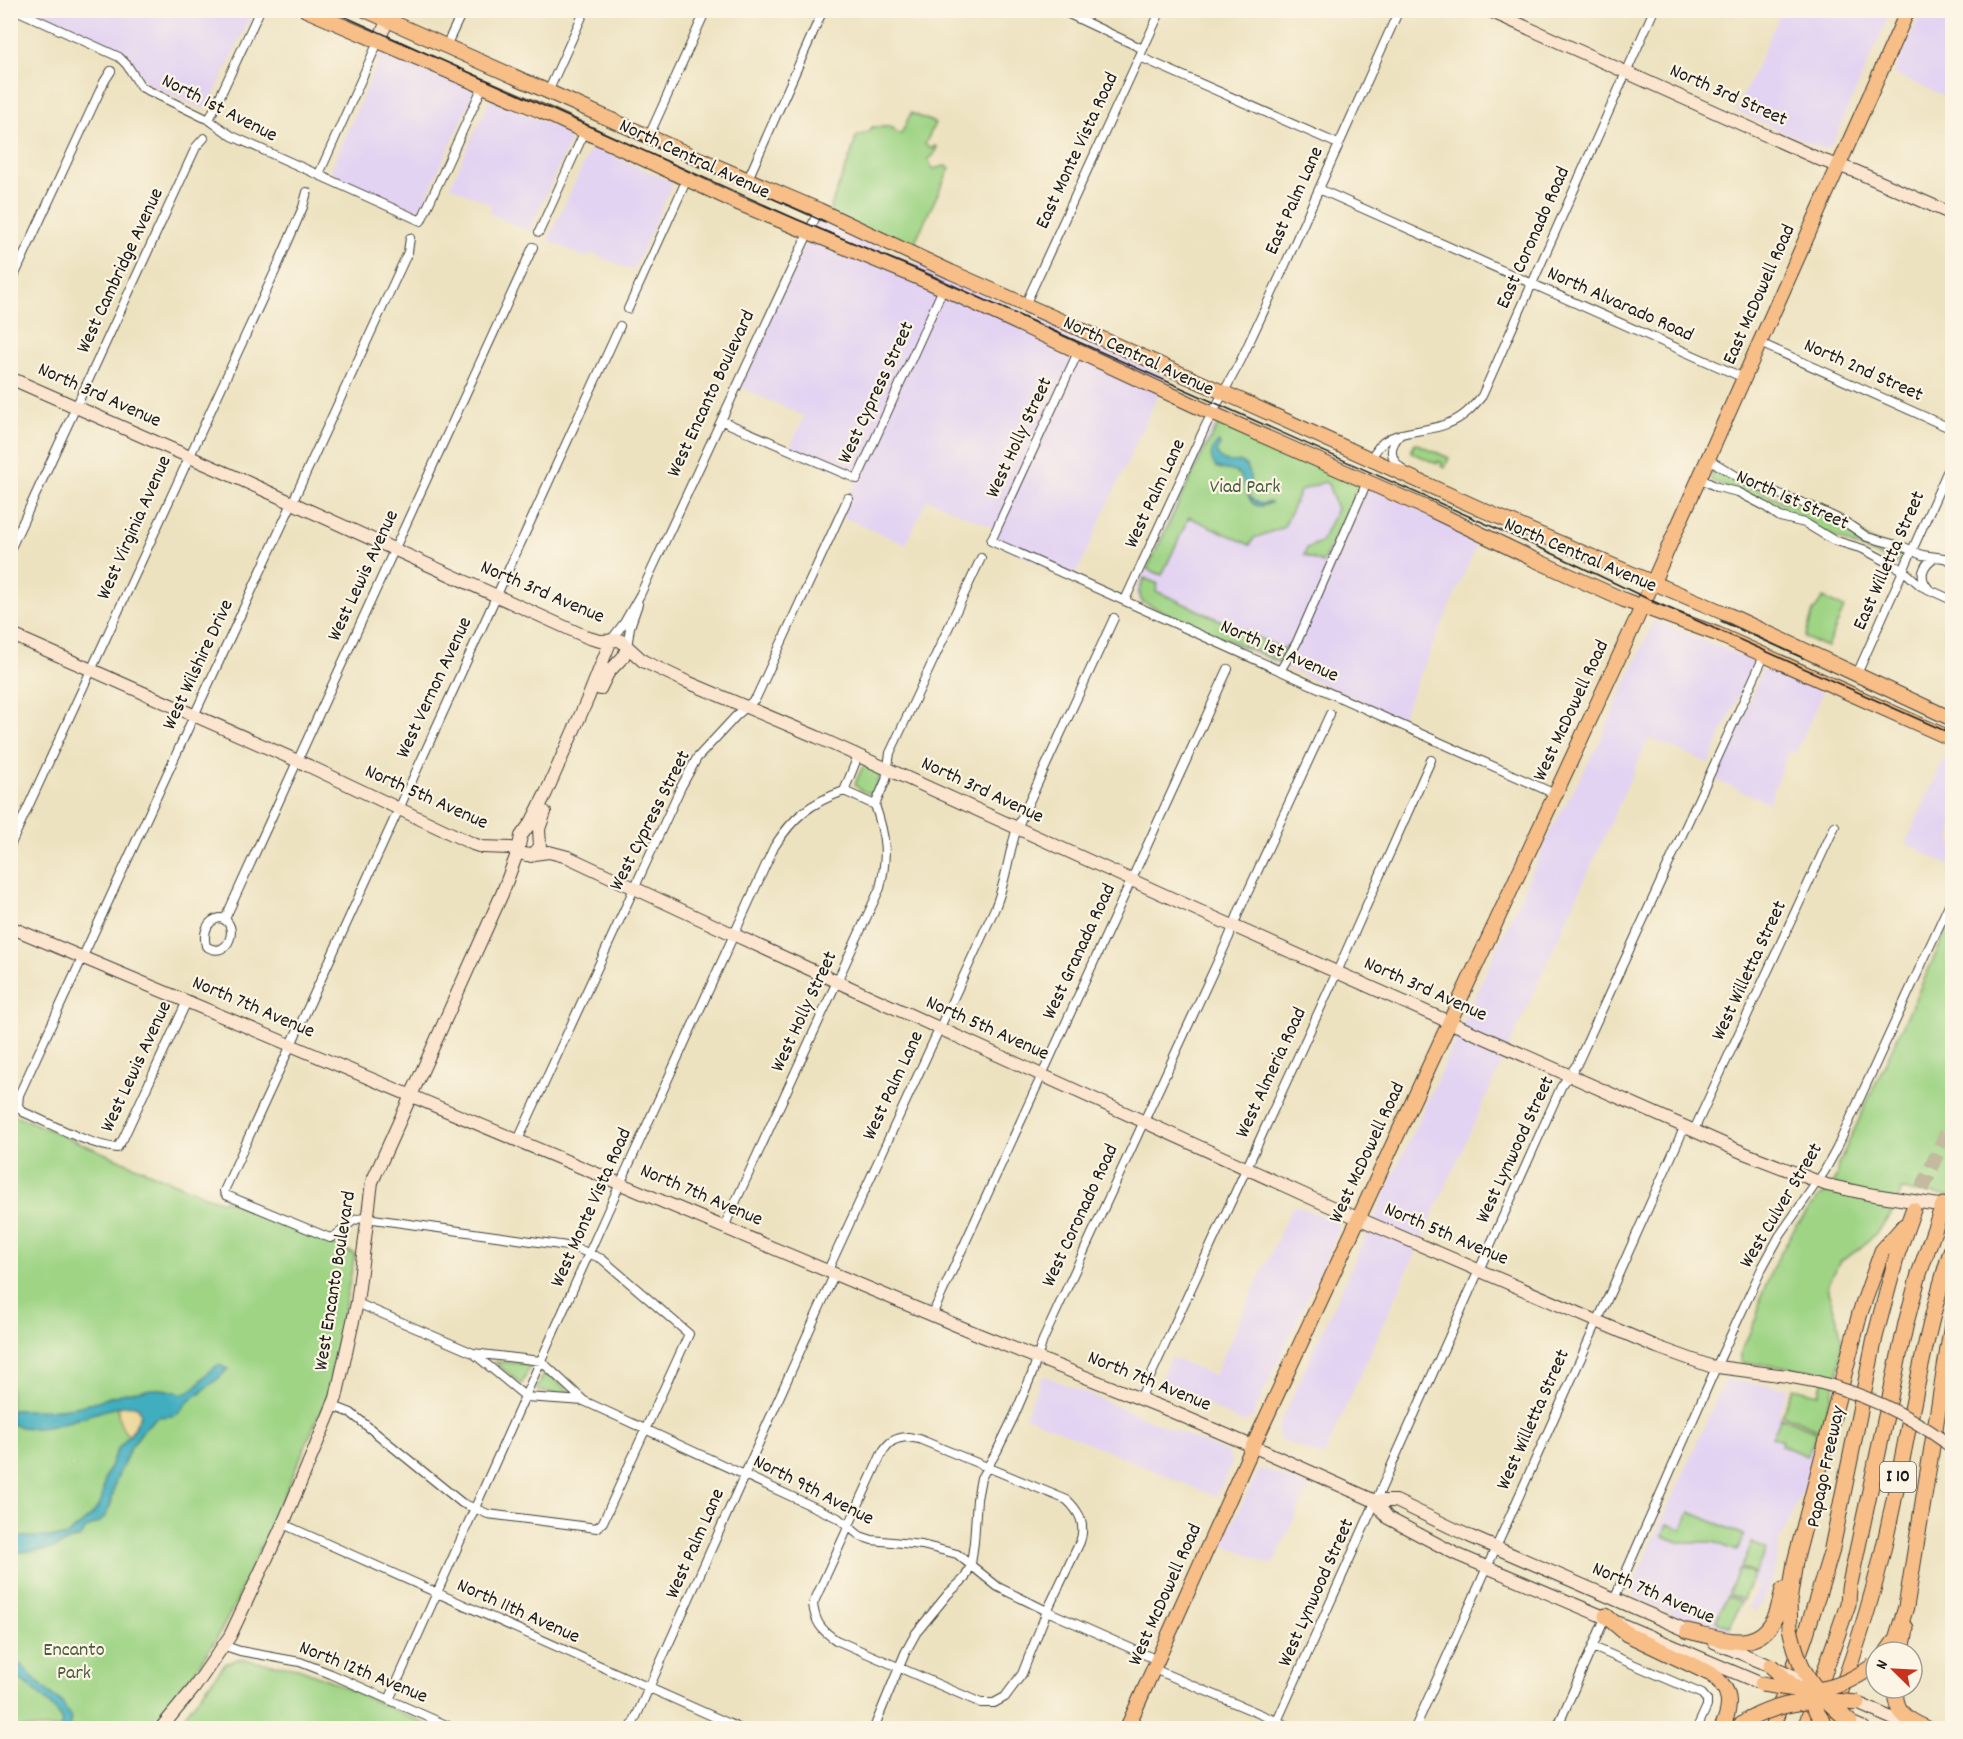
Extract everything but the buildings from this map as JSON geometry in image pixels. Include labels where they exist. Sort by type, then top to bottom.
[{"type":"highway","points":[[1805,1728],[1848,1604],[1849,1588],[1917,1284],[1945,1209]]},
{"type":"highway","name":"Papago Freeway","points":[[1772,1728],[1805,1637],[1831,1553],[1875,1337],[1910,1216],[1882,1251],[1869,1283],[1795,1562]]},
{"type":"highway","name":"I 10","points":[[1827,1728],[1856,1649],[1884,1546],[1923,1351],[1938,1292],[1953,1248]]},
{"type":"highway","points":[[1895,1640],[1906,1607],[1953,1324]]},
{"type":"highway","points":[[1795,1562],[1789,1602],[1790,1628],[1798,1659],[1827,1728]]},
{"type":"highway","points":[[1688,1631],[1730,1642],[1746,1641],[1757,1637],[1769,1627],[1775,1617],[1795,1562]]},
{"type":"highway","points":[[1796,1728],[1840,1602],[1849,1588]]},
{"type":"highway","points":[[1904,1640],[1906,1607]]},
{"type":"highway","points":[[1606,1616],[1627,1634],[1719,1680],[1727,1691],[1729,1704],[1722,1728]]},
{"type":"highway","points":[[1771,1666],[1857,1725]]},
{"type":"highway","points":[[1742,1724],[1768,1710],[1813,1695],[1850,1680],[1864,1671]]},
{"type":"highway","points":[[1762,1684],[1857,1703]]},
{"type":"highway","points":[[1895,1700],[1900,1712],[1907,1719],[1926,1728]]},
{"type":"main road","name":"North Central Avenue","points":[[306,10],[385,26],[446,46],[819,210],[1025,305],[1218,403],[1285,445],[1453,520],[1554,569],[1624,600],[1648,594],[1766,632],[1953,719]]},
{"type":"main road","name":"North Central Avenue","points":[[365,10],[385,26],[483,86],[687,179],[1079,350],[1371,460],[1648,594],[1710,631],[1953,739]]},
{"type":"main road","name":"East McDowell Road","points":[[1648,594],[1908,10]]},
{"type":"main road","points":[[1285,445],[1301,447],[1349,468],[1367,466],[1371,460]]},
{"type":"main road","name":"West McDowell Road","points":[[1127,1728],[1253,1446],[1648,594]]},
{"type":"street","name":"North 1st Avenue","points":[[16,10],[119,57],[141,87],[209,120],[239,140],[420,221],[483,86]]},
{"type":"street","points":[[209,120],[260,10]]},
{"type":"street","points":[[446,46],[463,10]]},
{"type":"street","points":[[548,92],[585,10]]},
{"type":"street","points":[[649,136],[706,10]]},
{"type":"street","points":[[748,179],[823,10]]},
{"type":"street","points":[[1060,10],[1141,53],[1338,144]]},
{"type":"street","name":"East Monte Vista Road","points":[[1025,305],[1161,10]]},
{"type":"street","name":"East Palm Lane","points":[[1218,403],[1241,360],[1399,10]]},
{"type":"street","name":"North 3rd Street","points":[[1488,10],[1821,160],[1839,165],[1953,214]]},
{"type":"street","name":"East Coronado Road","points":[[1371,460],[1374,451],[1389,437],[1447,424],[1460,418],[1482,396],[1654,10]]},
{"type":"street","points":[[319,174],[385,26]]},
{"type":"street","points":[[10,285],[111,71]]},
{"type":"street","points":[[539,232],[585,131]]},
{"type":"street","name":"West Cambridge Avenue","points":[[10,550],[196,147],[204,138]]},
{"type":"street","points":[[628,309],[687,179]]},
{"type":"street","name":"North Alvarado Road","points":[[1319,189],[1744,378]]},
{"type":"street","name":"West Virginia Avenue","points":[[10,846],[277,267],[303,207],[307,192]]},
{"type":"street","name":"West Encanto Boulevard","points":[[161,1728],[181,1706],[225,1646],[283,1524],[333,1407],[339,1387],[357,1303],[372,1182],[502,894],[518,851],[521,836],[532,821],[546,793],[611,640],[622,627],[640,595],[819,210]]},
{"type":"street","name":"West Wilshire Drive","points":[[117,1148],[106,1147],[23,1112],[18,1106],[20,1095],[408,252],[410,237]]},
{"type":"street","name":"West Lewis Avenue","points":[[225,919],[533,247]]},
{"type":"street","name":"West Cypress Street","points":[[722,421],[857,479],[943,289]]},
{"type":"street","name":"West Vernon Avenue","points":[[366,1218],[356,1218],[330,1238],[226,1195],[225,1188],[620,326]]},
{"type":"street","name":"North 2nd Street","points":[[1760,343],[1953,429]]},
{"type":"street","name":"West Holly Street","points":[[991,541],[1079,350]]},
{"type":"street","name":"North 3rd Avenue","points":[[10,378],[589,638],[620,640],[650,665],[888,769],[1336,972],[1751,1156],[1817,1181],[1858,1192],[1945,1209]]},
{"type":"street","name":"West Palm Lane","points":[[1125,600],[1218,403]]},
{"type":"street","points":[[1402,433],[1392,445],[1391,454],[1397,465],[1415,480]]},
{"type":"street","name":"North 1st Street","points":[[1708,459],[1743,480],[1814,507],[1845,522],[1867,537],[1922,555],[1953,561]]},
{"type":"street","name":"East Willetta Street","points":[[1857,674],[1953,461]]},
{"type":"street","name":"North 1st Street","points":[[1699,478],[1717,487],[1738,492],[1780,517],[1805,523],[1833,540],[1863,549],[1903,570],[1930,591],[1953,600]]},
{"type":"street","points":[[1281,671],[1296,644],[1367,482]]},
{"type":"street","name":"West Cypress Street","points":[[518,1140],[681,787],[697,758],[756,698],[848,498]]},
{"type":"street","name":"North 1st Avenue","points":[[991,541],[1555,794]]},
{"type":"street","points":[[1930,591],[1924,584],[1923,571],[1928,562],[1935,557]]},
{"type":"street","points":[[858,756],[844,791],[875,806],[886,780],[890,753],[981,558]]},
{"type":"street","name":"West Encanto Boulevard","points":[[502,894],[520,866],[540,844],[540,822],[602,684],[613,666],[623,657],[627,648],[630,627],[640,595]]},
{"type":"street","name":"West Palm Lane","points":[[631,1728],[745,1475],[831,1272],[995,908],[1004,887],[1017,828],[1114,618]]},
{"type":"street","name":"North 5th Avenue","points":[[10,634],[194,714],[473,844],[510,848],[526,855],[549,852],[562,855],[1359,1219],[1672,1354],[1717,1367],[1814,1381],[1865,1396],[1889,1407],[1948,1445]]},
{"type":"street","name":"West Lynwood Street","points":[[1276,1725],[1561,1087],[1577,1064],[1765,654]]},
{"type":"street","name":"West Granada Road","points":[[932,1315],[1228,669]]},
{"type":"street","name":"West Coronado Road","points":[[874,1728],[916,1633],[948,1594],[965,1578],[971,1563],[981,1478],[1015,1414],[1043,1340],[1330,714]]},
{"type":"street","name":"West Almeria Road","points":[[1140,1399],[1431,760]]},
{"type":"street","name":"West Monte Vista Road","points":[[389,1700],[774,847],[796,817],[814,804],[844,791]]},
{"type":"street","name":"West Holly Street","points":[[724,1227],[880,888],[886,849],[884,830],[875,806]]},
{"type":"street","name":"West Willetta Street","points":[[1415,1728],[1597,1321],[1835,826]]},
{"type":"street","points":[[492,847],[505,857],[509,872]]},
{"type":"street","name":"West Culver Street","points":[[1614,1599],[1769,1254],[1836,1150],[1953,898]]},
{"type":"street","name":"North 7th Avenue","points":[[10,927],[1037,1359],[1253,1446],[1375,1502],[1388,1518],[1429,1541],[1486,1568],[1606,1616],[1762,1684]]},
{"type":"street","name":"West Lewis Avenue","points":[[117,1148],[187,1001]]},
{"type":"street","points":[[333,1407],[351,1413],[462,1503],[475,1509],[488,1514],[597,1528],[603,1522],[689,1334],[602,1258],[590,1252],[574,1247],[366,1218]]},
{"type":"street","points":[[357,1303],[473,1353],[526,1397]]},
{"type":"street","points":[[473,1353],[541,1361]]},
{"type":"street","name":"North 9th Avenue","points":[[541,1361],[584,1401],[828,1513],[860,1536],[941,1549],[957,1554],[998,1587],[1276,1725],[1293,1728]]},
{"type":"street","name":"North 9th Avenue","points":[[526,1397],[584,1401]]},
{"type":"street","points":[[908,1437],[919,1439],[988,1466],[1067,1500],[1079,1514],[1083,1532],[1047,1611],[1022,1674],[1005,1697],[994,1703],[981,1703],[836,1640],[821,1630],[814,1616],[813,1604],[889,1442],[908,1437]]},
{"type":"street","name":"North 7th Avenue","points":[[1375,1502],[1396,1501],[1614,1599],[1771,1666]]},
{"type":"street","name":"North 11th Avenue","points":[[283,1524],[739,1728]]},
{"type":"street","points":[[1557,1728],[1606,1616]]},
{"type":"street","name":"North 12th Avenue","points":[[225,1646],[240,1652],[300,1662],[453,1728]]},
{"type":"street","points":[[1593,1647],[1702,1694],[1707,1700],[1707,1706],[1697,1728]]},
{"type":"street","points":[[1857,1703],[1915,1728]]},
{"type":"shaded area","points":[[1782,10],[1891,11],[1832,145],[1823,149],[1736,111]]},
{"type":"shaded area","points":[[32,11],[253,11],[208,107],[202,109],[146,83],[128,56],[120,50]]},
{"type":"shaded area","points":[[1922,11],[1952,11],[1952,74],[1943,95],[1893,74]]},
{"type":"shaded area","points":[[387,51],[474,88],[475,91],[424,202],[421,207],[414,210],[335,175],[331,169],[379,59],[383,52]]},
{"type":"shaded area","points":[[490,99],[568,132],[570,141],[529,232],[489,213],[492,205],[450,186]]},
{"type":"shaded area","points":[[592,146],[673,183],[633,271],[591,253],[588,259],[548,240]]},
{"type":"shaded area","points":[[816,218],[1166,377],[1074,579],[991,541],[995,528],[927,499],[906,545],[840,516],[857,479],[789,450],[804,416],[738,386]]},
{"type":"shaded area","points":[[1224,423],[1480,537],[1401,719],[1137,599],[1137,587],[1198,456],[1212,429]]},
{"type":"shaded area","points":[[1654,620],[1754,661],[1709,763],[1649,738],[1323,1457],[1280,1439],[1277,1430],[1551,830],[1597,747]]},
{"type":"shaded area","points":[[1768,664],[1823,693],[1796,752],[1788,752],[1769,803],[1716,780],[1764,667]]},
{"type":"shaded area","points":[[1949,747],[1952,749],[1952,867],[1906,843]]},
{"type":"shaded area","points":[[1293,1205],[1335,1220],[1340,1228],[1252,1418],[1242,1423],[1198,1400],[1160,1390],[1158,1385],[1171,1357],[1214,1376]]},
{"type":"shaded area","points":[[1045,1376],[1228,1453],[1232,1463],[1216,1497],[1025,1416],[1041,1378]]},
{"type":"shaded area","points":[[1727,1380],[1789,1388],[1778,1414],[1818,1432],[1814,1441],[1818,1443],[1803,1489],[1780,1541],[1767,1594],[1755,1611],[1748,1608],[1758,1585],[1751,1584],[1729,1633],[1723,1631],[1721,1634],[1639,1599],[1631,1590],[1723,1383]]},
{"type":"shaded area","points":[[1264,1469],[1309,1487],[1273,1565],[1222,1544],[1258,1472]]},
{"type":"green space","points":[[911,113],[935,123],[925,145],[933,149],[934,146],[937,147],[933,156],[928,159],[933,169],[945,166],[950,168],[910,252],[829,215],[856,137],[868,132],[872,127],[894,127],[893,130],[901,134]]},
{"type":"green space","name":"Viad Park","points":[[1220,422],[1361,484],[1322,563],[1304,555],[1307,548],[1321,542],[1337,509],[1328,484],[1324,482],[1300,491],[1284,527],[1254,538],[1250,545],[1189,517],[1162,575],[1147,569],[1205,448]]},
{"type":"green space","points":[[1415,443],[1449,458],[1445,468],[1438,461],[1437,464],[1411,452]]},
{"type":"green space","points":[[1717,468],[1782,501],[1808,508],[1879,544],[1902,551],[1902,560],[1898,564],[1784,516],[1711,480],[1712,473]]},
{"type":"green space","points":[[1144,578],[1158,584],[1156,591],[1283,649],[1290,644],[1279,662],[1142,602],[1139,592]]},
{"type":"green space","points":[[1823,598],[1844,608],[1827,647],[1805,638],[1813,612]]},
{"type":"green space","points":[[866,766],[880,771],[874,793],[863,791],[855,784],[862,768]]},
{"type":"green space","points":[[1952,919],[1952,1196],[1902,1190],[1891,1215],[1877,1232],[1858,1250],[1839,1262],[1828,1286],[1828,1292],[1840,1331],[1840,1359],[1831,1397],[1819,1430],[1782,1414],[1793,1388],[1819,1394],[1824,1374],[1810,1370],[1741,1362],[1741,1352],[1757,1316],[1761,1297],[1773,1267],[1793,1231],[1818,1197],[1825,1194],[1836,1178],[1838,1165]]},
{"type":"green space","name":"Encanto Park","points":[[10,1113],[205,1196],[225,1200],[355,1254],[327,1396],[289,1484],[236,1602],[217,1638],[193,1674],[150,1728],[11,1728]]},
{"type":"green space","points":[[495,1362],[524,1363],[530,1366],[522,1384]]},
{"type":"green space","points":[[545,1372],[571,1393],[570,1395],[538,1391]]},
{"type":"green space","points":[[1781,1417],[1818,1432],[1807,1456],[1781,1445],[1782,1441],[1772,1437]]},
{"type":"green space","points":[[1690,1512],[1744,1535],[1737,1551],[1714,1542],[1679,1542],[1663,1536],[1667,1524],[1682,1529]]},
{"type":"green space","points":[[1752,1543],[1766,1549],[1755,1574],[1741,1568]]},
{"type":"green space","points":[[1739,1569],[1753,1575],[1743,1600],[1728,1594]]},
{"type":"green space","points":[[1727,1596],[1741,1602],[1730,1627],[1716,1621]]},
{"type":"green space","points":[[238,1659],[298,1668],[434,1728],[175,1728],[225,1664]]},
{"type":"sand","points":[[128,1404],[139,1408],[141,1414],[129,1436],[122,1426],[118,1411],[118,1407]]},
{"type":"water","points":[[1219,442],[1217,452],[1220,458],[1226,461],[1241,462],[1248,469],[1250,473],[1249,496],[1258,503],[1271,503],[1262,506],[1255,505],[1248,497],[1245,484],[1238,474],[1216,467],[1212,454]]},
{"type":"water","points":[[219,1365],[228,1369],[187,1403],[179,1413],[157,1417],[144,1429],[131,1447],[115,1483],[111,1504],[100,1522],[87,1528],[79,1538],[57,1547],[11,1554],[11,1539],[65,1537],[91,1516],[101,1503],[105,1478],[117,1450],[132,1432],[141,1414],[138,1407],[126,1406],[47,1427],[35,1428],[11,1424],[11,1410],[71,1408],[123,1393],[153,1389],[184,1393],[194,1388]]},
{"type":"water","points":[[11,1661],[21,1665],[51,1695],[61,1701],[71,1718],[69,1728],[60,1728],[63,1722],[55,1710],[31,1688],[11,1675]]},
{"type":"tunnel","points":[[1913,1210],[1952,1121]]},
{"type":"tram line","points":[[330,10],[796,219],[913,268],[1952,734]]},
{"type":"tram line","points":[[630,135],[825,222]]},
{"type":"tram line","points":[[1721,621],[1803,658]]}]
